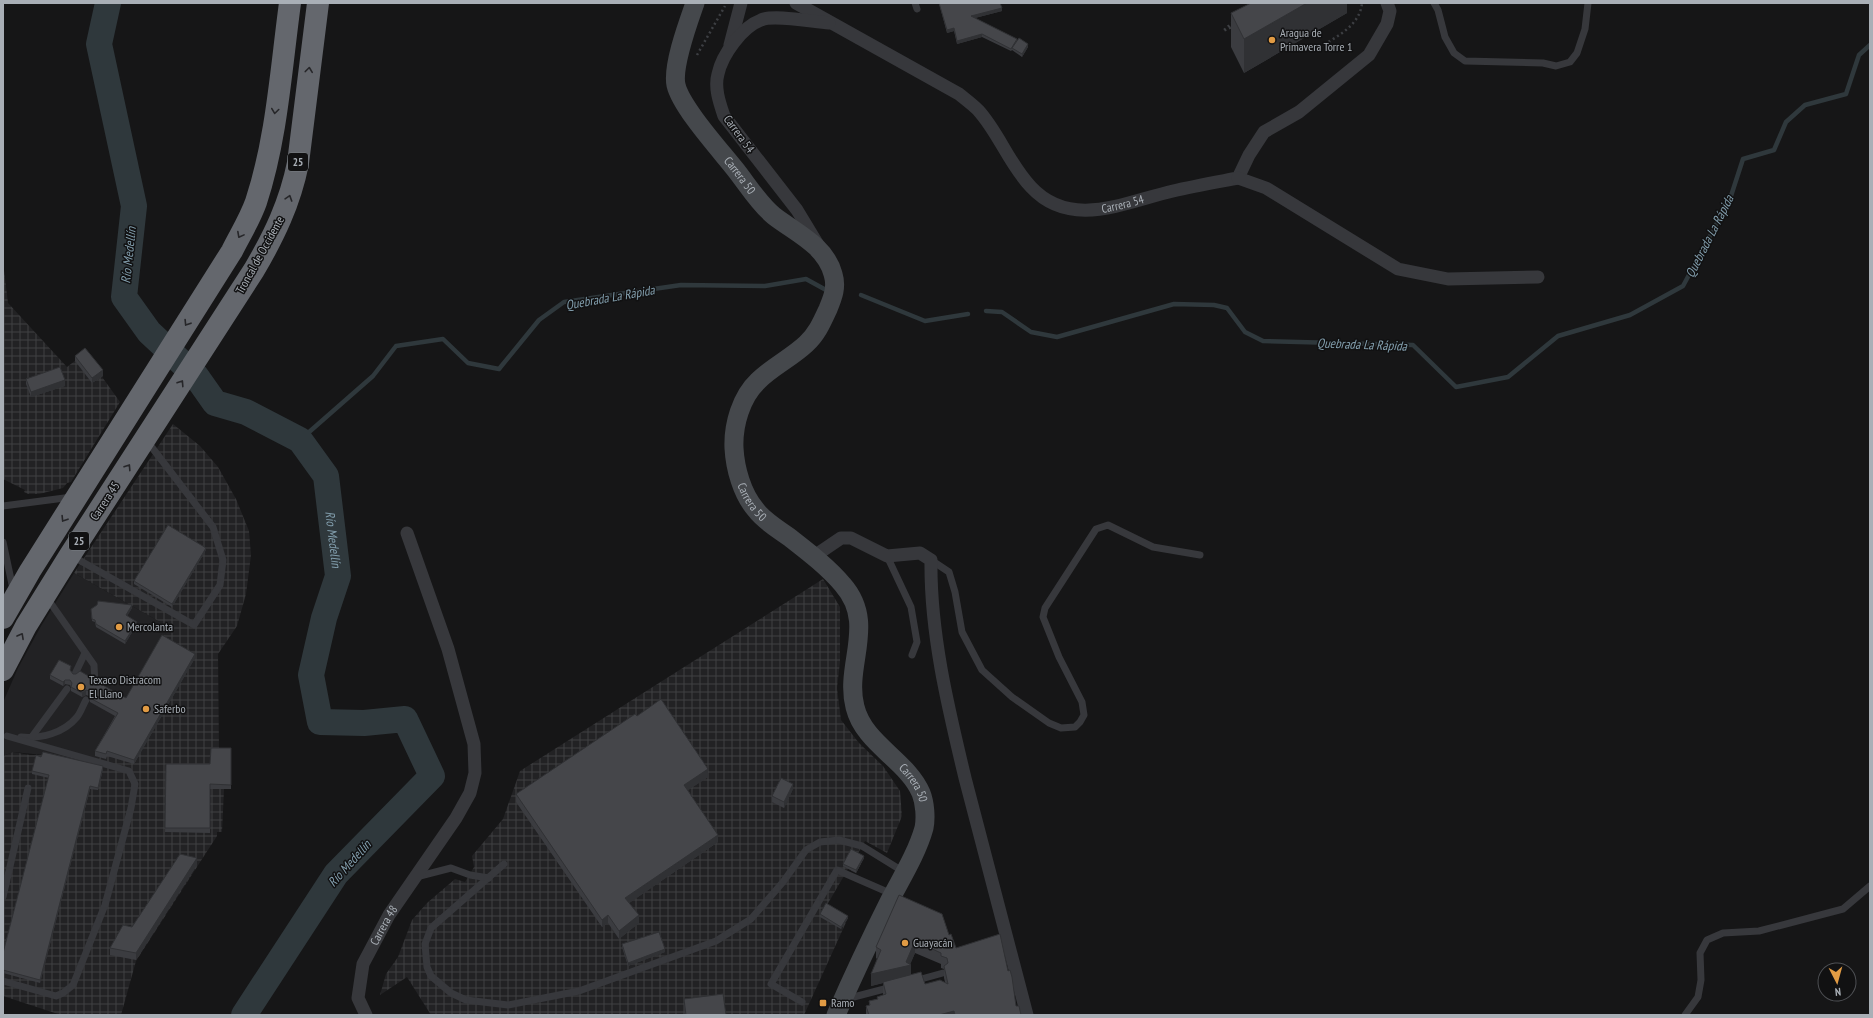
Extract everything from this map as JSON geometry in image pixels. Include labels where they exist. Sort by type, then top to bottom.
[{"type":"highway","name":"25","points":[[3,618],[232,251],[246,226],[256,203],[263,180],[274,124],[290,3]]},
{"type":"highway","name":"Troncal de Occidente","points":[[160,415],[254,270],[270,243],[288,204],[294,185],[318,3]]},
{"type":"highway","name":"Carrera 45","points":[[3,670],[26,626],[160,415]]},
{"type":"main road","name":"Carrera 50","points":[[695,3],[682,43],[677,69],[676,85],[687,106],[771,213],[820,249],[833,274],[834,294],[821,327],[806,344],[756,382],[741,406],[735,429],[734,448],[738,474],[746,494],[756,510],[843,584],[855,601],[860,619],[853,681],[854,706],[864,728],[909,776],[921,792],[925,808],[924,827],[839,1008]]},
{"type":"street","points":[[729,49],[741,3]]},
{"type":"street","name":"Carrera 54","points":[[796,3],[959,94],[978,111],[1030,186],[1044,200],[1063,208],[1082,211],[1127,205],[1172,191],[1238,178]]},
{"type":"street","points":[[1387,3],[1390,11],[1387,24],[1369,55],[1299,112],[1264,132],[1249,155],[1238,178],[1266,188],[1398,269],[1448,279],[1538,277]]},
{"type":"street","name":"Carrera 54","points":[[820,249],[797,210],[724,116],[718,98],[717,74],[729,49],[742,33],[761,19],[780,18],[836,24]]},
{"type":"street","name":"Carrera 48","points":[[366,1015],[358,998],[362,964],[389,915],[413,878],[456,818],[470,793],[475,773],[475,754],[448,649],[407,533]]},
{"type":"street","points":[[813,557],[841,538],[851,538],[887,556],[920,554],[931,560],[931,588],[951,720],[1027,1015]]},
{"type":"lane","points":[[1434,3],[1438,10],[1445,37],[1454,53],[1465,60],[1543,63],[1556,66],[1570,62],[1577,53],[1585,29],[1588,3]]},
{"type":"lane","points":[[70,555],[194,625],[216,592],[220,585],[223,560],[213,527],[145,439]]},
{"type":"lane","points":[[3,506],[78,496]]},
{"type":"lane","points":[[931,560],[949,572],[955,592],[962,632],[982,670],[1012,697],[1049,723],[1061,728],[1075,727],[1080,722],[1084,715],[1082,702],[1059,657],[1043,617],[1045,608],[1096,530],[1108,525],[1153,547],[1200,555]]},
{"type":"lane","points":[[3,542],[15,597]]},
{"type":"lane","points":[[887,556],[911,607],[917,642],[912,654]]},
{"type":"lane","points":[[45,596],[94,665],[95,685]]},
{"type":"lane","points":[[75,674],[85,653]]},
{"type":"lane","points":[[31,738],[67,689]]},
{"type":"lane","points":[[5,736],[31,738],[60,730],[76,717],[86,700]]},
{"type":"lane","points":[[3,982],[56,996],[63,993],[73,985],[105,905],[131,808],[135,784],[129,771],[5,736]]},
{"type":"lane","points":[[3,897],[28,788]]},
{"type":"lane","points":[[504,864],[431,928],[425,944],[427,967],[431,976],[451,993],[466,1000],[508,1005],[579,990],[716,941],[751,919],[783,882],[806,850],[820,842],[839,840],[862,846],[904,872]]},
{"type":"lane","points":[[413,878],[452,868],[470,875],[489,878]]},
{"type":"lane","points":[[802,1002],[771,984],[836,870],[893,895]]},
{"type":"lane","points":[[1685,1015],[1698,997],[1701,980],[1700,953],[1707,940],[1723,933],[1759,932],[1843,909],[1870,886]]},
{"type":"lane","points":[[839,1008],[904,983],[942,973]]},
{"type":"path","points":[[695,62],[697,55],[726,3]]},
{"type":"path","points":[[1320,47],[1344,32],[1361,14],[1362,3]]},
{"type":"path","points":[[1236,25],[1223,31],[1238,18]]},
{"type":"shaded area","points":[[3,262],[8,303],[67,367],[85,353],[120,402],[71,482],[67,483],[63,488],[39,494],[28,494],[24,492],[25,490],[3,479]]},
{"type":"shaded area","points":[[173,424],[200,446],[218,467],[236,499],[249,531],[251,555],[246,594],[237,626],[218,654],[219,752],[231,753],[231,789],[224,789],[222,832],[217,832],[217,836],[136,961],[121,1015],[61,1015],[3,996],[3,756],[13,752],[30,755],[43,755],[95,768],[101,754],[97,753],[169,627],[74,573]]},
{"type":"shaded area","points":[[74,573],[169,627],[98,752],[101,754],[95,769],[43,755],[13,752],[3,756],[4,700],[18,668],[41,626]]},
{"type":"shaded area","name":"Ramo","points":[[823,579],[840,607],[840,662],[837,688],[841,720],[859,743],[883,766],[900,791],[902,816],[887,853],[865,841],[857,855],[864,858],[856,873],[848,869],[827,905],[848,918],[804,1015],[431,1015],[407,977],[380,995],[386,974],[398,957],[412,920],[427,903],[455,879],[465,882],[474,867],[472,856],[503,819],[520,771]]},
{"type":"building","points":[[939,3],[1000,3],[1002,8],[971,16],[1017,39],[1011,49],[982,34],[957,41],[954,28],[947,30]]},
{"type":"building","points":[[1251,3],[1307,3],[1244,39],[1231,13]]},
{"type":"building","points":[[1019,38],[1028,44],[1022,54],[1012,48]]},
{"type":"building","points":[[85,348],[103,370],[92,378],[75,356]]},
{"type":"building","points":[[60,367],[65,380],[31,392],[26,379]]},
{"type":"building","points":[[168,525],[206,548],[172,604],[134,581]]},
{"type":"building","points":[[98,601],[132,605],[126,615],[137,622],[125,641],[96,624],[95,620],[92,619],[91,609],[97,605]]},
{"type":"building","points":[[162,635],[195,654],[134,760],[107,751],[106,754],[95,751],[118,713],[90,698],[89,691],[86,690],[82,693],[71,687],[72,683],[70,680],[65,680],[63,682],[50,675],[59,660],[71,666],[70,670],[73,674],[80,671],[90,677],[92,685],[99,683],[126,698]]},
{"type":"building","points":[[661,699],[708,769],[684,785],[718,835],[625,898],[639,915],[619,931],[608,915],[602,920],[516,794],[635,714],[637,716]]},
{"type":"building","points":[[211,748],[231,748],[231,785],[210,784],[210,828],[165,828],[166,764],[210,764]]},
{"type":"building","points":[[43,752],[103,766],[98,788],[90,786],[40,980],[3,970],[3,953],[49,775],[32,771],[36,755],[41,757]]},
{"type":"building","points":[[781,778],[793,784],[784,802],[772,796]]},
{"type":"building","points":[[851,849],[864,856],[856,870],[843,864]]},
{"type":"building","points":[[180,854],[197,858],[136,953],[110,948],[123,925],[132,927]]},
{"type":"building","points":[[899,895],[942,914],[949,935],[951,934],[956,948],[1000,934],[1008,971],[1010,970],[1012,977],[1016,1006],[1019,1006],[1021,1015],[955,1015],[954,1011],[939,1015],[869,1015],[866,1006],[870,1005],[869,1001],[878,999],[877,997],[886,994],[883,982],[921,972],[925,984],[940,980],[948,984],[944,966],[948,963],[947,958],[941,956],[941,953],[915,941],[906,962],[911,965],[871,974],[881,950],[876,947]]},
{"type":"building","points":[[826,903],[848,916],[841,927],[820,914]]},
{"type":"building","points":[[659,932],[665,949],[628,963],[622,944]]},
{"type":"building","points":[[723,994],[726,1015],[686,1015],[684,999]]},
{"type":"waterway","name":"Río Medellín","points":[[108,3],[99,44],[134,206],[124,297],[149,332],[196,376],[215,403],[246,412],[300,440],[326,476],[338,576],[324,618],[311,675],[320,722],[364,723],[405,719],[432,776],[336,874],[244,1015]]},
{"type":"waterway","name":"Quebrada La Rápida","points":[[986,311],[1002,312],[1031,332],[1057,337],[1174,304],[1214,305],[1227,308],[1245,332],[1263,341],[1413,345],[1456,387],[1508,377],[1558,336],[1630,315],[1683,286],[1730,199],[1743,159],[1774,150],[1786,122],[1805,105],[1846,94],[1859,55],[1870,45]]},
{"type":"waterway","name":"Quebrada La Rápida","points":[[300,440],[373,376],[396,346],[443,339],[468,363],[499,369],[539,320],[564,302],[681,285],[765,286],[806,279],[826,290]]},
{"type":"waterway","name":"Quebrada La Rápida","points":[[861,295],[925,321],[968,314]]},
{"type":"place","name":"Aragua de Primavera Torre 1","points":[[1272,40]]},
{"type":"place","name":"Mercolanta","points":[[119,627]]},
{"type":"place","name":"Texaco Distracom El Llano","points":[[81,687]]},
{"type":"place","name":"Saferbo","points":[[146,709]]},
{"type":"place","name":"Guayacán","points":[[905,943]]},
{"type":"place","name":"Ramo","points":[[823,1003]]}]
